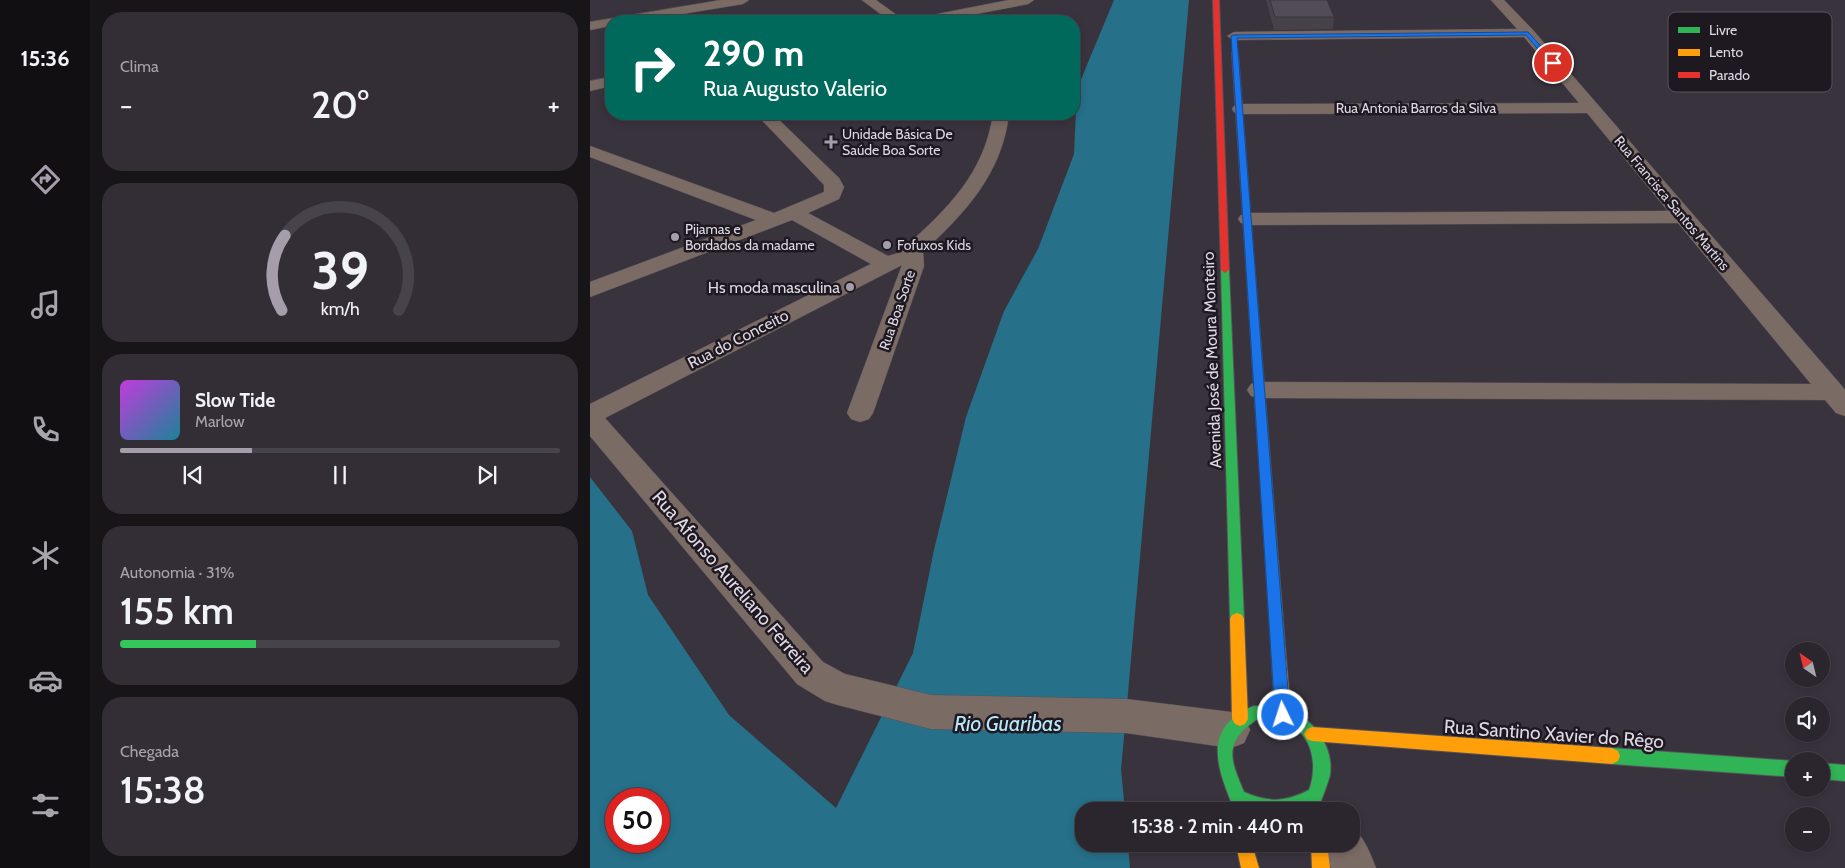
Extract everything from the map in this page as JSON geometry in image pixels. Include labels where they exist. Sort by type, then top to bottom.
[{"type":"main road","name":"Avenida José de Moura Monteiro","points":[[1216,0],[1235,725],[1225,743],[1224,757],[1227,772],[1239,802]]},
{"type":"main road","points":[[1233,32],[1283,715]]},
{"type":"main road","points":[[1235,725],[1254,712],[1283,715],[1298,720],[1312,734],[1320,755],[1322,772],[1318,802]]},
{"type":"main road","name":"Rua Santino Xavier do Rêgo","points":[[1312,734],[1785,768]]},
{"type":"main road","points":[[1830,772],[1845,773]]},
{"type":"main road","points":[[1238,798],[1247,802]]},
{"type":"main road","points":[[1246,852],[1250,868]]},
{"type":"main road","points":[[1320,852],[1321,868]]},
{"type":"street","points":[[654,15],[743,0]]},
{"type":"street","points":[[868,0],[889,15]]},
{"type":"street","points":[[952,15],[1028,0]]},
{"type":"street","name":"Rua Francisca Santos Martins","points":[[1497,0],[1839,400]]},
{"type":"street","points":[[590,26],[605,23]]},
{"type":"street","points":[[1233,32],[1528,34]]},
{"type":"street","points":[[590,86],[605,83]]},
{"type":"street","name":"Rua Antonia Barros da Silva","points":[[1240,109],[1591,108]]},
{"type":"street","points":[[590,290],[784,217],[832,194],[835,187],[770,120]]},
{"type":"street","name":"Rua Boa Sorte","points":[[860,413],[913,266],[912,251],[942,223],[975,184],[991,155],[1000,129],[1001,120]]},
{"type":"street","points":[[590,151],[784,217],[886,264]]},
{"type":"street","points":[[1248,219],[1684,217]]},
{"type":"street","name":"Rua do Conceito","points":[[590,416],[912,251]]},
{"type":"street","points":[[590,311],[618,291],[628,276]]},
{"type":"street","points":[[1260,390],[1839,400]]},
{"type":"street","name":"Rua Afonso Aureliano Ferreira","points":[[590,416],[810,674],[838,689],[931,712],[1126,716],[1235,725]]},
{"type":"street","points":[[1346,852],[1355,868]]},
{"type":"water","name":"Rio Guaribas","points":[[1114,0],[1189,0],[1121,769],[1124,802],[1075,802],[1075,852],[1129,852],[1130,868],[590,868],[590,477],[632,531],[648,595],[729,715],[836,808],[913,653],[934,550],[966,417],[1004,311],[1038,249],[1074,154],[1076,120],[1080,120],[1080,82]]},
{"type":"building","points":[[1270,0],[1327,0],[1334,17],[1275,17]]},
{"type":"traffic: fast","points":[[1249,248],[1278,646]]},
{"type":"traffic: fast","points":[[1225,270],[1237,619]]},
{"type":"traffic: fast","points":[[1254,713],[1276,714],[1289,717],[1297,720],[1309,732],[1318,747],[1322,764],[1322,773],[1315,795],[1295,805],[1277,809],[1259,807],[1238,798],[1228,772],[1224,750],[1226,740],[1232,731],[1254,713]]},
{"type":"traffic: fast","points":[[1612,756],[1785,768]]},
{"type":"traffic: fast","points":[[1830,772],[1845,773]]},
{"type":"traffic: slow","points":[[1237,619],[1240,719]]},
{"type":"traffic: slow","points":[[1278,646],[1283,715]]},
{"type":"traffic: slow","points":[[1312,734],[1612,756]]},
{"type":"traffic: slow","points":[[1246,852],[1250,868]]},
{"type":"traffic: slow","points":[[1320,852],[1321,868]]},
{"type":"traffic: jam","points":[[1216,0],[1225,270]]},
{"type":"traffic: jam","points":[[1235,53],[1249,248]]},
{"type":"place","name":"Unidade Básica De Saúde Boa Sorte","points":[[831,142]]},
{"type":"place","name":"Pijamas e Bordados da madame","points":[[675,237]]},
{"type":"place","name":"Fofuxos Kids","points":[[887,245]]},
{"type":"place","name":"Hs moda masculina","points":[[850,287]]},
{"type":"route","points":[[1283,715],[1234,36],[1528,34],[1553,63]]}]
